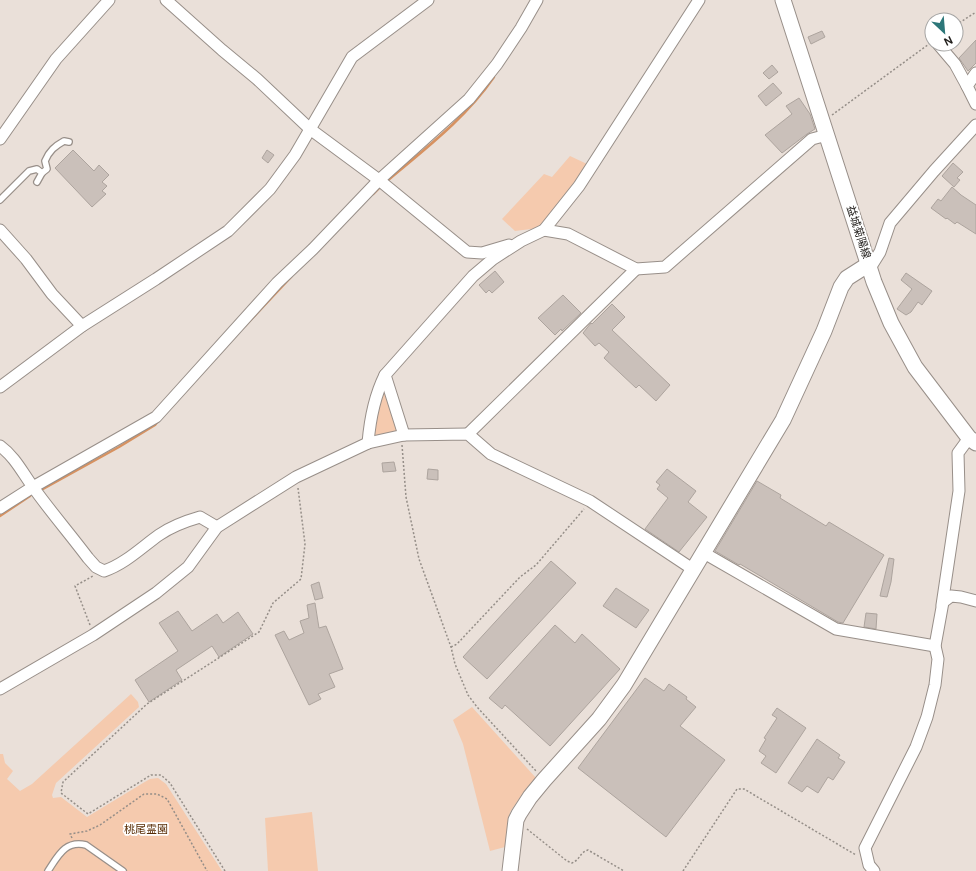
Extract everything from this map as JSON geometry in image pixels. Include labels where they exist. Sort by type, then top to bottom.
[{"type":"street","points":[[0,138],[56,59],[109,0]]},
{"type":"street","points":[[166,0],[257,79],[310,129],[379,180],[467,252],[482,253],[521,241]]},
{"type":"street","points":[[0,387],[82,326],[228,231],[270,189],[296,156],[352,57],[428,0]]},
{"type":"street","points":[[0,508],[33,487],[156,417],[277,283],[313,249],[379,180],[469,99],[497,64],[521,28],[537,0]]},
{"type":"street","points":[[368,443],[370,420],[378,389],[385,375],[473,276],[493,259],[521,241],[544,230],[579,186],[699,0]]},
{"type":"street","name":"益城菊陽線","points":[[783,0],[874,282],[891,323],[915,367],[972,440]]},
{"type":"street","points":[[945,52],[955,64],[976,104]]},
{"type":"street","points":[[967,86],[976,73]]},
{"type":"street","points":[[510,871],[516,820],[530,797],[599,719],[624,685],[783,420],[824,331],[841,287],[847,278],[870,266],[880,252],[890,223],[934,171],[976,125]]},
{"type":"street","points":[[544,230],[568,234],[636,269],[666,267],[825,129]]},
{"type":"street","points":[[0,230],[26,259],[52,294],[82,326]]},
{"type":"street","points":[[468,434],[636,269]]},
{"type":"street","points":[[385,375],[402,436]]},
{"type":"street","points":[[0,689],[93,635],[156,593],[188,567],[217,527],[296,477],[368,443],[402,436],[468,434],[491,454],[590,501],[694,570]]},
{"type":"street","points":[[874,871],[869,864],[865,848],[916,747],[927,717],[938,659],[935,646],[959,491],[958,453],[972,440]]},
{"type":"street","points":[[0,446],[8,452],[88,558],[96,567],[104,571],[111,569],[161,534],[190,520],[200,518],[217,527]]},
{"type":"street","points":[[704,553],[836,629],[935,646]]},
{"type":"street","points":[[942,605],[943,602],[951,596],[976,601]]},
{"type":"lane","points":[[37,182],[42,173],[47,169],[45,161],[49,152],[64,141],[69,142]]},
{"type":"lane","points":[[0,200],[29,171],[37,169],[42,173]]},
{"type":"lane","points":[[48,871],[65,848],[74,844],[86,845],[123,871]]},
{"type":"path","points":[[964,20],[976,12]]},
{"type":"path","points":[[825,129],[924,48]]},
{"type":"path","points":[[402,436],[406,497],[418,559],[451,647],[455,664],[468,695],[476,707],[544,780]]},
{"type":"path","points":[[225,871],[170,783],[161,775],[151,775],[88,814],[61,793],[63,782],[146,704],[259,632],[273,603],[300,580],[305,544],[296,477]]},
{"type":"path","points":[[451,647],[457,644],[520,577],[536,565],[590,501]]},
{"type":"path","points":[[93,635],[75,586],[104,571]]},
{"type":"path","points":[[683,871],[737,789],[744,789],[854,856],[866,855]]},
{"type":"path","points":[[74,844],[70,834],[87,831],[100,825],[144,794],[157,794],[167,799],[207,871]]},
{"type":"path","points":[[516,820],[567,861],[572,863],[578,860],[583,852],[588,850],[624,871]]},
{"type":"green space","points":[[570,156],[587,164],[547,227],[515,231],[502,219],[544,174],[552,177]]},
{"type":"green space","points":[[385,383],[400,434],[373,439],[372,432]]},
{"type":"green space","name":"桃尾霊園","points":[[131,694],[138,702],[139,707],[56,783],[52,795],[53,798],[61,797],[87,817],[150,779],[158,778],[166,784],[222,871],[0,871],[0,754],[3,754],[5,763],[13,771],[7,779],[20,791],[32,784]]},
{"type":"green space","points":[[472,707],[536,778],[523,793],[510,812],[505,847],[490,851],[463,744],[453,720]]},
{"type":"green space","points":[[312,812],[318,871],[268,871],[265,818]]},
{"type":"building","points":[[822,31],[825,37],[811,44],[808,37]]},
{"type":"building","points":[[976,40],[976,63],[968,71],[959,58]]},
{"type":"building","points":[[772,65],[778,72],[769,79],[763,73]]},
{"type":"building","points":[[773,83],[782,93],[766,106],[758,96]]},
{"type":"building","points":[[799,98],[810,114],[815,129],[782,153],[765,135],[792,114],[786,106]]},
{"type":"building","points":[[73,150],[94,171],[99,165],[109,175],[102,182],[107,186],[102,191],[106,194],[92,207],[55,168]]},
{"type":"building","points":[[267,150],[274,155],[268,163],[262,158]]},
{"type":"building","points":[[953,163],[963,172],[957,178],[960,180],[954,187],[942,176]]},
{"type":"building","points":[[952,187],[976,205],[976,234],[957,222],[955,224],[947,218],[946,219],[931,208],[938,199],[941,201]]},
{"type":"building","points":[[495,271],[504,282],[492,293],[489,290],[486,293],[479,285]]},
{"type":"building","points":[[906,273],[932,291],[922,305],[918,302],[911,312],[906,315],[897,309],[912,289],[901,280]]},
{"type":"building","points":[[563,295],[581,313],[562,331],[561,329],[555,335],[538,318]]},
{"type":"building","points":[[612,304],[625,317],[612,330],[670,385],[656,401],[639,385],[636,388],[604,358],[609,352],[599,343],[595,346],[583,333],[591,323],[592,324]]},
{"type":"building","points":[[394,462],[396,471],[383,472],[382,463]]},
{"type":"building","points":[[428,469],[438,470],[438,480],[427,479]]},
{"type":"building","points":[[667,469],[696,491],[688,502],[707,517],[679,552],[645,529],[668,498],[657,489],[660,485],[656,482]]},
{"type":"building","points":[[757,481],[781,495],[780,498],[826,526],[829,522],[884,555],[843,623],[838,622],[740,564],[739,565],[715,551]]},
{"type":"building","points":[[889,558],[894,559],[891,582],[887,597],[880,596]]},
{"type":"building","points":[[551,561],[576,583],[487,679],[463,657]]},
{"type":"building","points":[[319,582],[323,598],[315,600],[311,585]]},
{"type":"building","points":[[616,588],[649,610],[636,628],[603,606]]},
{"type":"building","points":[[315,603],[319,628],[326,626],[343,669],[329,674],[335,687],[318,694],[321,699],[309,705],[275,635],[284,631],[289,640],[304,633],[300,621],[309,618],[307,605]]},
{"type":"building","points":[[178,611],[192,631],[217,614],[223,623],[238,612],[253,634],[219,657],[212,646],[176,670],[182,680],[149,702],[135,680],[178,651],[159,623]]},
{"type":"building","points":[[866,613],[877,614],[876,629],[864,627]]},
{"type":"building","points":[[555,625],[575,643],[582,634],[620,669],[550,746],[505,705],[502,709],[489,698]]},
{"type":"building","points":[[645,678],[664,691],[669,684],[687,697],[686,699],[696,707],[680,726],[725,760],[666,837],[578,768]]},
{"type":"building","points":[[777,708],[806,728],[776,773],[761,763],[766,756],[759,751],[766,739],[764,738],[777,718],[772,715]]},
{"type":"building","points":[[817,739],[840,755],[838,758],[845,762],[833,780],[828,777],[818,793],[807,786],[802,792],[788,783]]},
{"type":"waterway","points":[[387,181],[458,119],[471,106],[494,77]]},
{"type":"waterway","points":[[373,194],[380,187]]},
{"type":"waterway","points":[[245,326],[291,277]]},
{"type":"waterway","points":[[43,489],[119,447],[155,425],[158,421]]},
{"type":"waterway","points":[[0,516],[30,496]]}]
